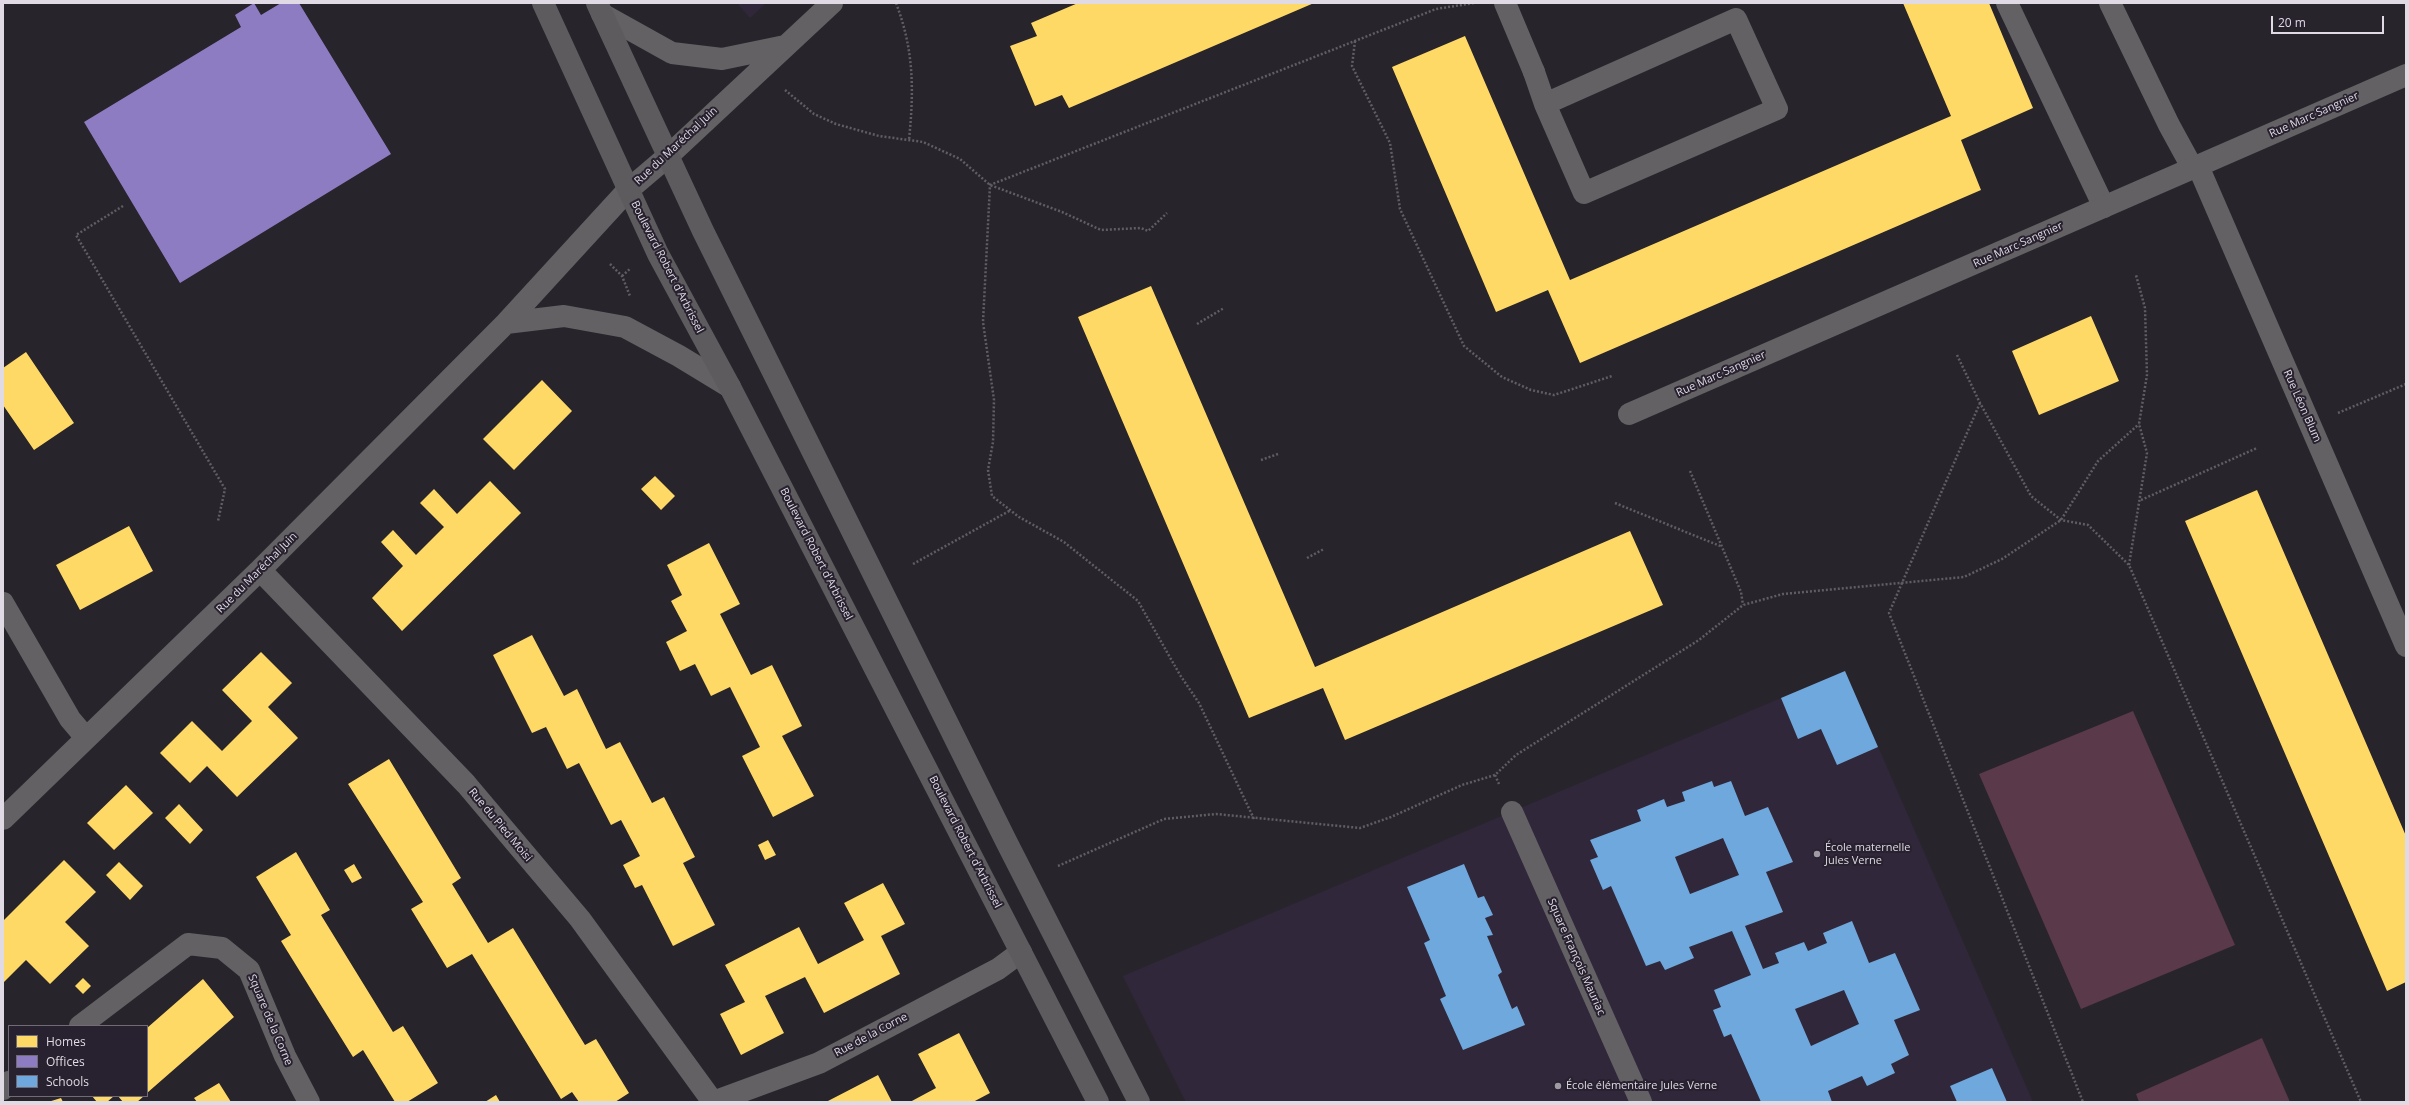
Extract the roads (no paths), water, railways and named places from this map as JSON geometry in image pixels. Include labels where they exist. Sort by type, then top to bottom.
[{"type":"street","name":"Boulevard Robert d'Arbrissel","points":[[543,3],[627,191],[658,254],[730,388],[1098,1102]]},
{"type":"street","name":"Rue du Maréchal Juin","points":[[3,819],[260,570],[506,323],[627,191],[667,157],[832,3]]},
{"type":"street","points":[[1505,3],[1534,72],[1545,104],[1584,193],[1777,109],[1736,19],[1545,104]]},
{"type":"street","points":[[2007,3],[2104,207]]},
{"type":"street","name":"Rue Léon Blum","points":[[2110,3],[2169,125],[2195,167],[2406,646]]},
{"type":"street","points":[[599,9],[672,53],[722,59],[786,46]]},
{"type":"street","points":[[599,9],[667,157],[999,827],[1139,1102]]},
{"type":"street","name":"Rue Marc Sangnier","points":[[1629,414],[2406,75]]},
{"type":"street","points":[[506,323],[564,316],[625,327],[679,356],[730,388]]},
{"type":"street","name":"Rue du Pied Moisi","points":[[260,570],[471,790],[580,919],[713,1102]]},
{"type":"street","points":[[3,603],[70,719],[86,738]]},
{"type":"street","name":"Square François Mauriac","points":[[1512,812],[1641,1102]]},
{"type":"street","name":"Square de la Corne","points":[[81,1025],[188,944],[222,948],[249,970],[285,1056],[309,1102]]},
{"type":"street","name":"Rue de la Corne","points":[[713,1102],[818,1063],[998,969],[1021,952]]},
{"type":"place","name":"École maternelle Jules Verne","points":[[1817,854]]},
{"type":"place","name":"École élémentaire Jules Verne","points":[[1558,1086]]}]
